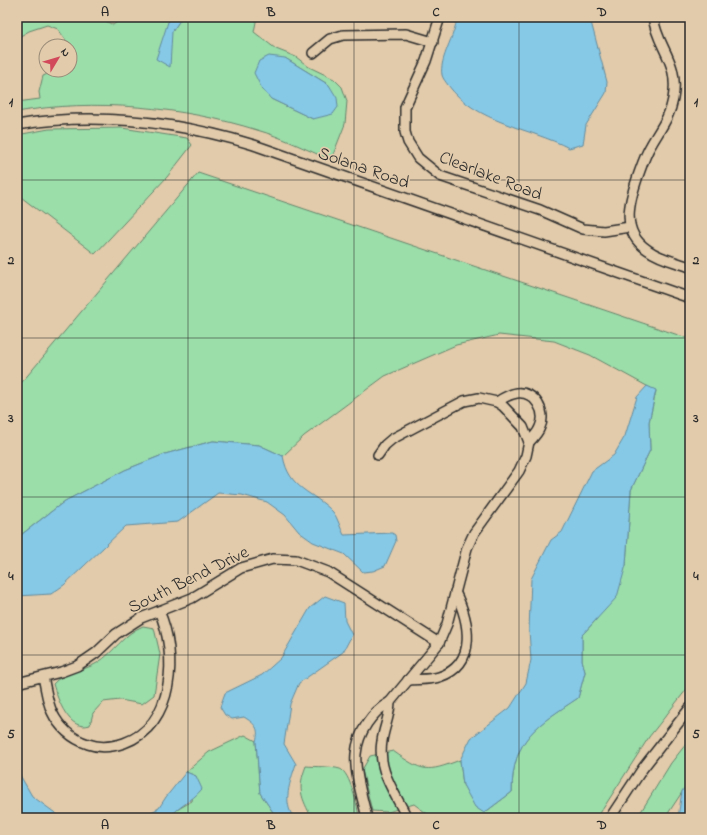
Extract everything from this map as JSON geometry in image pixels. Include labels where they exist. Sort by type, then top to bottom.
[{"type":"street","name":"Clearlake Road","points":[[440,17],[433,42],[408,97],[404,117],[408,142],[424,165],[440,176],[540,210],[583,229],[604,231],[630,227]]},
{"type":"street","points":[[653,17],[658,34],[672,68],[674,90],[668,115],[645,156],[630,197],[628,212],[630,227],[635,238],[646,250],[655,255],[690,267]]},
{"type":"street","points":[[312,53],[330,39],[343,35],[406,34],[433,42]]},
{"type":"street","name":"Solana Road","points":[[17,125],[76,120],[121,120],[165,124],[224,136],[254,145],[690,298]]},
{"type":"street","points":[[367,818],[356,754],[362,734],[370,718],[379,708],[390,702],[439,643],[447,624],[467,548],[474,533],[519,471],[526,456],[529,442],[536,434],[542,421],[540,407],[536,401],[524,394],[515,393],[497,402]]},
{"type":"street","points":[[378,455],[385,445],[392,439],[464,401],[480,398],[497,402],[523,427],[529,442]]},
{"type":"street","name":"South Bend Drive","points":[[17,683],[43,677],[77,666],[96,653],[129,625],[192,598],[241,568],[262,561],[284,559],[307,563],[328,572],[439,643]]},
{"type":"street","points":[[408,680],[440,677],[453,670],[461,660],[469,633],[465,612],[455,592]]},
{"type":"street","points":[[43,677],[52,713],[59,724],[72,737],[90,745],[110,747],[137,737],[148,727],[157,715],[168,681],[170,653],[168,635],[159,611]]},
{"type":"street","points":[[390,702],[390,714],[382,741],[381,756],[389,786],[407,818]]},
{"type":"street","points":[[610,818],[643,768],[690,708]]},
{"type":"green space","points":[[17,17],[98,17],[113,25],[124,17],[172,17],[168,22],[172,32],[182,17],[257,17],[254,32],[276,49],[296,57],[309,67],[334,79],[342,87],[347,101],[345,124],[331,160],[285,140],[257,130],[229,122],[169,111],[107,105],[46,108],[17,112],[17,102],[40,99],[39,92],[42,78],[78,78],[78,38],[64,38],[58,29],[47,25],[29,31],[17,38]],"holes":[[[285,58],[329,85],[313,119],[271,99]]]},
{"type":"green space","points":[[122,128],[187,138],[192,145],[167,177],[95,254],[17,194],[17,135],[49,129]]},
{"type":"green space","points":[[198,173],[690,339],[690,685],[649,737],[597,818],[433,818],[414,804],[388,812],[372,811],[362,770],[370,756],[393,751],[418,767],[425,768],[439,767],[460,760],[463,785],[484,813],[512,792],[513,774],[517,758],[522,746],[530,735],[550,716],[578,698],[585,672],[582,660],[582,635],[596,620],[626,565],[631,490],[650,450],[649,422],[656,391],[590,355],[554,341],[499,335],[456,345],[385,376],[304,436],[283,456],[259,445],[213,441],[165,454],[125,470],[65,501],[17,538],[17,388]]},
{"type":"green space","points":[[143,626],[154,628],[160,654],[154,695],[142,704],[120,700],[103,702],[93,713],[90,725],[83,726],[76,724],[70,719],[61,706],[53,684],[68,674],[97,663],[109,654],[124,638],[136,629]]},
{"type":"green space","points":[[245,735],[256,741],[260,793],[277,818],[169,818],[175,811],[192,801],[196,776],[186,772],[209,752]]},
{"type":"green space","points":[[690,739],[690,780],[665,818],[637,818],[671,763]]},
{"type":"green space","points":[[306,766],[332,767],[340,769],[344,772],[353,791],[359,818],[312,818],[305,804],[301,787]]},
{"type":"water","points":[[172,17],[182,17],[172,32],[170,67],[156,59],[168,22]]},
{"type":"water","points":[[457,17],[586,17],[591,22],[607,82],[606,93],[586,125],[583,144],[569,148],[488,116],[473,108],[460,98],[448,85],[442,75],[445,54],[456,25]]},
{"type":"water","points":[[269,56],[285,58],[329,85],[337,98],[338,107],[333,114],[313,119],[271,99],[262,89],[254,73],[259,61]]},
{"type":"water","points":[[647,386],[656,390],[649,422],[650,450],[631,490],[626,565],[617,597],[582,635],[582,660],[585,672],[578,698],[551,716],[530,735],[522,746],[517,758],[513,774],[512,792],[484,813],[475,807],[463,785],[460,760],[471,738],[510,708],[526,683],[531,660],[529,630],[531,579],[551,540],[562,532],[592,471],[614,455],[625,436],[637,397]]},
{"type":"water","points":[[213,441],[259,445],[283,456],[286,467],[296,483],[333,512],[344,535],[392,533],[395,535],[396,541],[385,566],[373,571],[363,572],[344,554],[313,542],[299,532],[285,515],[267,502],[242,495],[218,493],[178,522],[126,526],[64,585],[51,594],[17,596],[17,538],[65,501],[125,470],[165,454]]},
{"type":"water","points":[[325,596],[344,603],[345,621],[352,635],[343,652],[299,683],[290,704],[284,744],[296,764],[288,792],[288,805],[294,818],[277,818],[260,793],[256,727],[244,717],[232,719],[225,715],[220,707],[225,693],[262,675],[281,658],[310,608]]},
{"type":"water","points":[[17,770],[32,796],[62,818],[22,818],[17,816]]},
{"type":"water","points":[[186,772],[196,776],[202,789],[198,793],[169,818],[140,818],[159,808]]},
{"type":"water","points":[[690,780],[690,818],[678,818],[682,791]]}]
